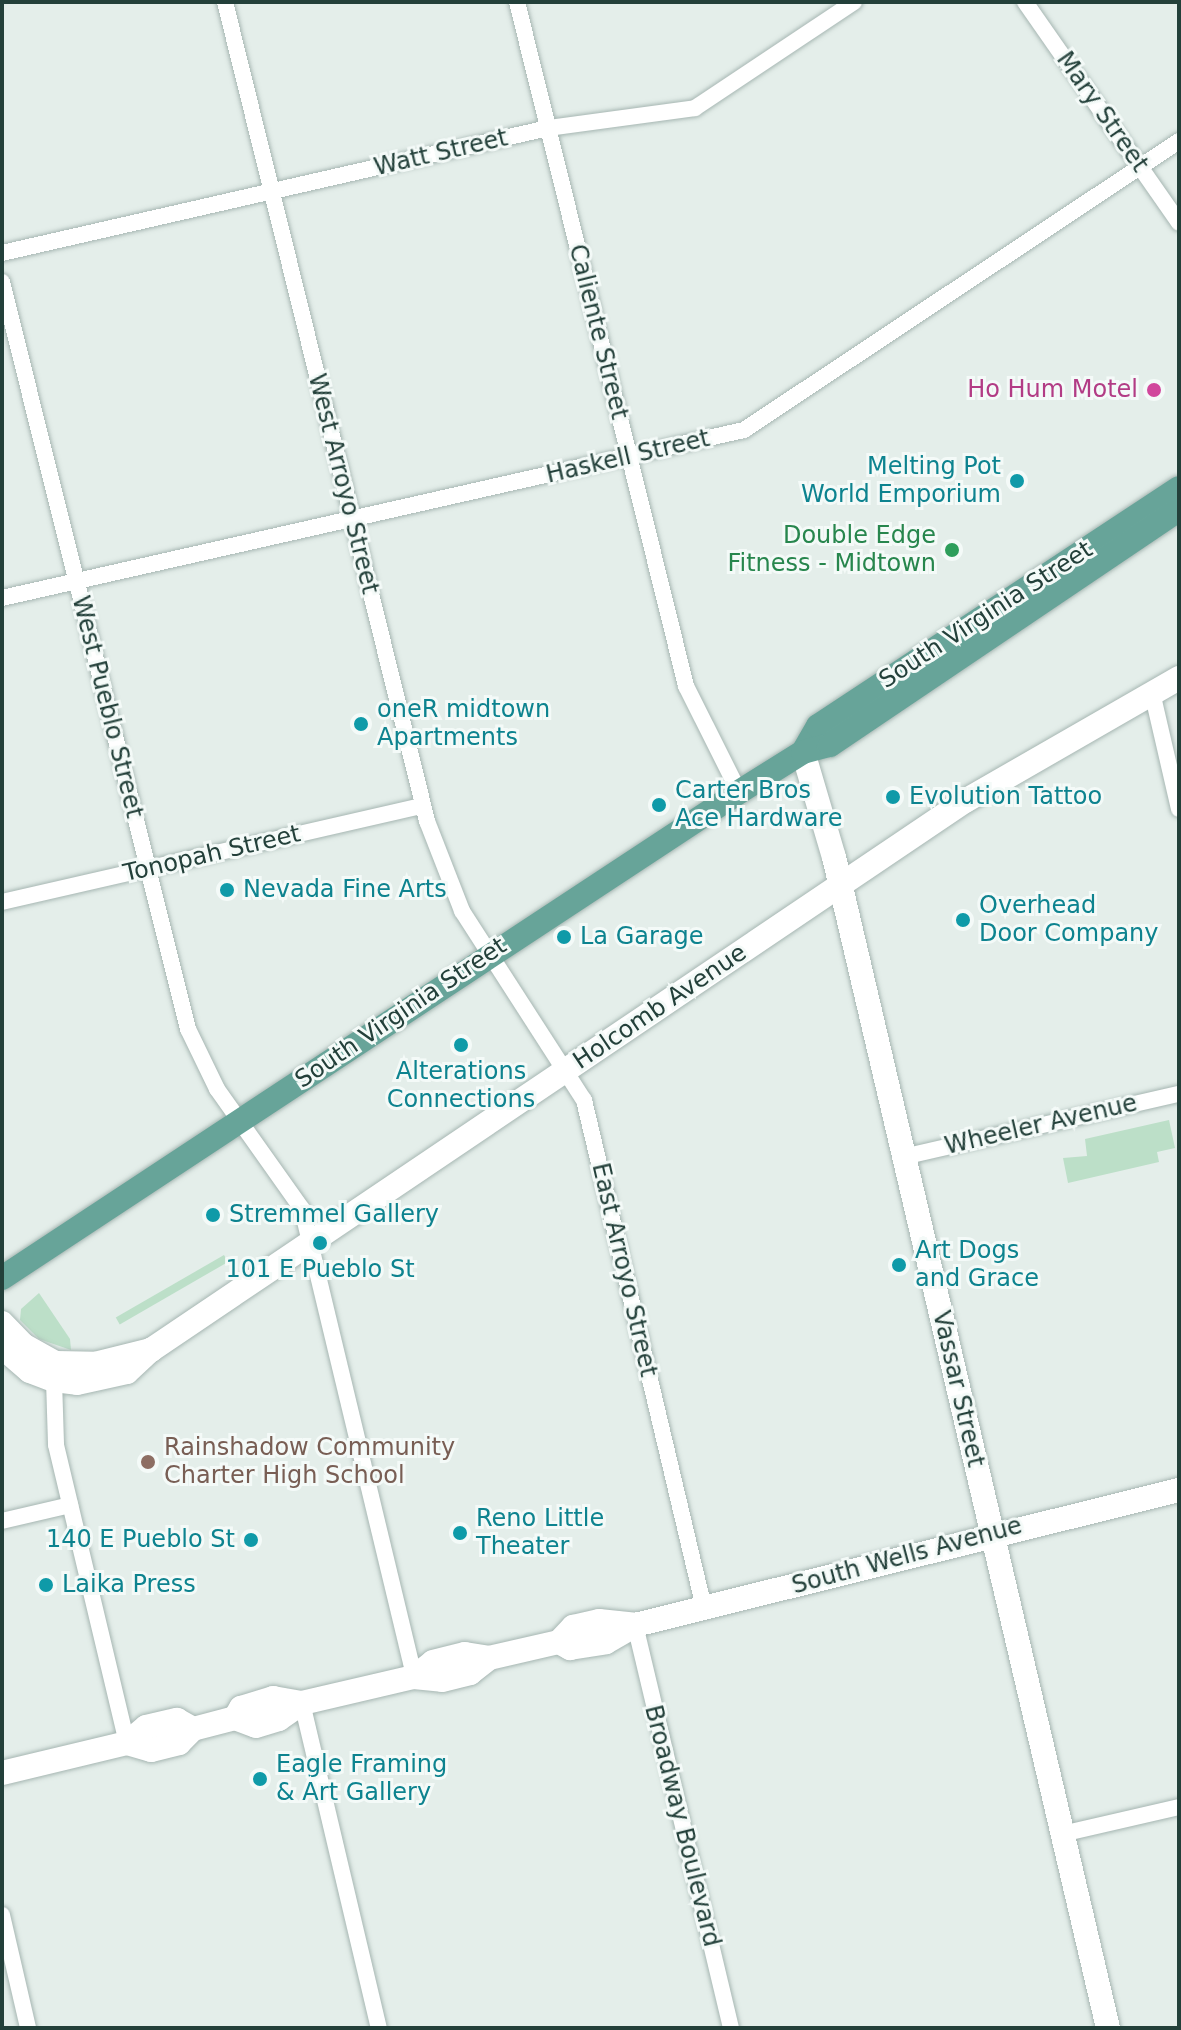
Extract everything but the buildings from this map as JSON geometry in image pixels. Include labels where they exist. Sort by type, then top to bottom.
[{"type":"main road","name":"South Virginia Street","points":[[803,752],[818,726],[1179,488]]},
{"type":"main road","name":"South Virginia Street","points":[[2,1278],[739,792],[803,752],[830,745],[1179,510]]},
{"type":"street","name":"West Arroyo Street","points":[[225,2],[422,806],[447,881],[490,955]]},
{"type":"street","name":"Caliente Street","points":[[517,2],[688,696],[739,792]]},
{"type":"street","name":"Watt Street","points":[[2,253],[548,128],[702,105],[854,2]]},
{"type":"street","name":"Mary Street","points":[[1025,2],[1179,223]]},
{"type":"street","name":"Haskell Street","points":[[2,598],[753,427],[1179,141]]},
{"type":"street","name":"West Pueblo Street","points":[[2,282],[192,1040],[240,1121],[300,1205],[312,1242],[414,1677]]},
{"type":"street","name":"Holcomb Avenue","points":[[2,1347],[30,1371],[54,1380],[77,1383],[115,1376],[138,1366],[151,1350],[965,801],[1179,678]]},
{"type":"street","points":[[1152,692],[1179,809]]},
{"type":"street","name":"Vassar Street","points":[[803,752],[816,784],[1108,2028]]},
{"type":"street","name":"Tonopah Street","points":[[2,902],[422,806]]},
{"type":"street","name":"East Arroyo Street","points":[[490,955],[584,1100],[704,1608]]},
{"type":"street","name":"Wheeler Avenue","points":[[903,1157],[1179,1094]]},
{"type":"street","name":"Holcomb Avenue","points":[[2,1323],[23,1345],[56,1363],[95,1364],[151,1350]]},
{"type":"street","points":[[54,1380],[53,1423],[127,1743]]},
{"type":"street","name":"South Wells Avenue","points":[[2,1773],[127,1743],[151,1750],[179,1743],[193,1729],[235,1718],[256,1726],[279,1719],[302,1703],[414,1677],[453,1677],[470,1673],[489,1658],[559,1642],[570,1648],[592,1645],[635,1625],[1179,1490]]},
{"type":"street","points":[[2,1521],[70,1505]]},
{"type":"street","name":"Broadway Boulevard","points":[[635,1625],[731,2028]]},
{"type":"street","points":[[302,1703],[379,2028]]},
{"type":"street","points":[[1062,1834],[1179,1807]]},
{"type":"street","points":[[2,1915],[28,2028]]},
{"type":"green space","points":[[1169,1120],[1175,1148],[1157,1152],[1159,1162],[1068,1183],[1063,1158],[1087,1156],[1085,1139]]},
{"type":"green space","points":[[224,1255],[228,1262],[120,1324],[116,1318]]},
{"type":"green space","points":[[39,1293],[70,1339],[71,1350],[39,1339],[20,1320],[21,1309]]},
{"type":"place","name":"Ho Hum Motel","points":[[1154,390]]},
{"type":"place","name":"Melting Pot World Emporium","points":[[1017,481]]},
{"type":"place","name":"Double Edge Fitness - Midtown","points":[[952,550]]},
{"type":"place","name":"oneR midtown Apartments","points":[[361,724]]},
{"type":"place","name":"Evolution Tattoo","points":[[893,797]]},
{"type":"place","name":"Carter Bros Ace Hardware","points":[[659,805]]},
{"type":"place","name":"Nevada Fine Arts","points":[[227,890]]},
{"type":"place","name":"Overhead Door Company","points":[[963,920]]},
{"type":"place","name":"La Garage","points":[[564,937]]},
{"type":"place","name":"Alterations Connections","points":[[461,1045]]},
{"type":"place","name":"Stremmel Gallery","points":[[213,1215]]},
{"type":"place","name":"101 E Pueblo St","points":[[320,1243]]},
{"type":"place","name":"Art Dogs and Grace","points":[[899,1265]]},
{"type":"place","name":"Rainshadow Community Charter High School","points":[[148,1462]]},
{"type":"place","name":"Reno Little Theater","points":[[460,1533]]},
{"type":"place","name":"140 E Pueblo St","points":[[251,1540]]},
{"type":"place","name":"Laika Press","points":[[46,1585]]},
{"type":"place","name":"Eagle Framing & Art Gallery","points":[[260,1779]]}]
